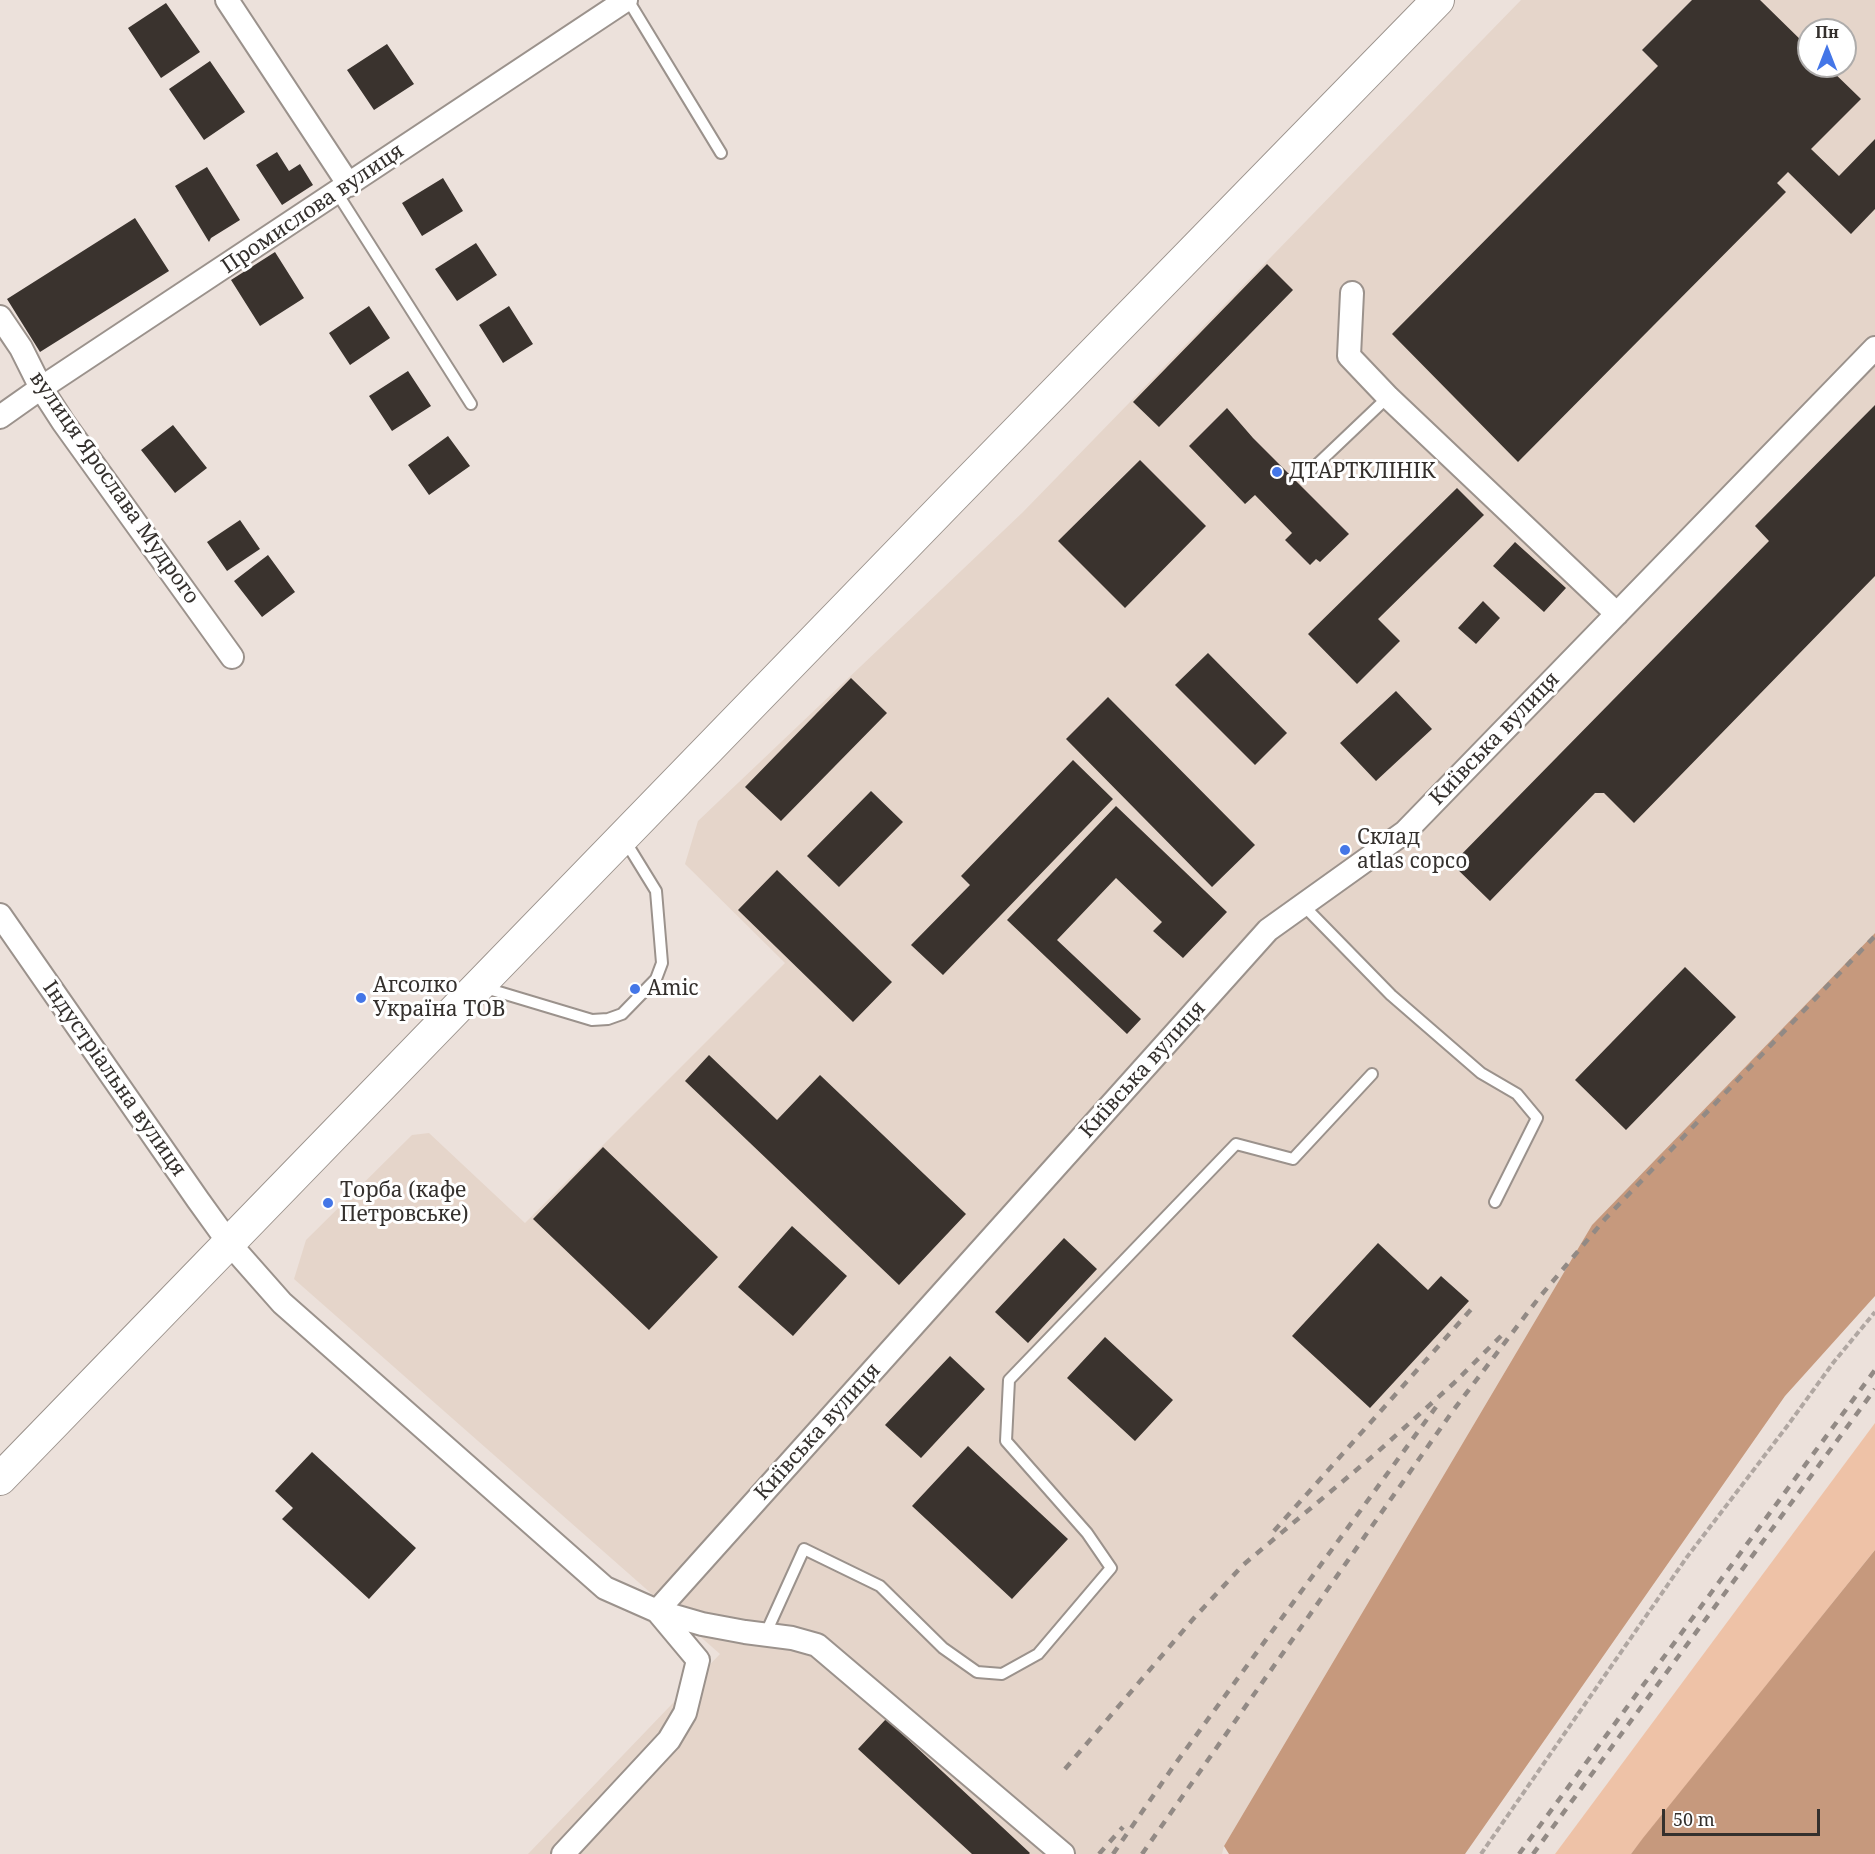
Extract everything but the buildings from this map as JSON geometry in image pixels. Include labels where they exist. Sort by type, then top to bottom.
[{"type":"main road","points":[[0,1479],[624,838],[947,502],[1438,0]]},
{"type":"street","points":[[227,0],[343,189]]},
{"type":"street","name":"Промислова вулиця","points":[[0,417],[627,0]]},
{"type":"street","points":[[1352,293],[1349,356],[1388,397],[1617,614]]},
{"type":"street","name":"вулиця Ярослава Мудрого","points":[[0,317],[21,348],[41,388],[232,657]]},
{"type":"street","name":"Київська вулиця","points":[[657,1611],[1268,930],[1405,832],[1875,348]]},
{"type":"street","name":"Індустріальна вулиця","points":[[0,915],[229,1243],[282,1303],[605,1588],[657,1611],[702,1624],[799,1639],[817,1645],[1063,1854]]},
{"type":"street","points":[[563,1854],[669,1740],[686,1713],[698,1660],[657,1611]]},
{"type":"lane","points":[[627,0],[721,153]]},
{"type":"lane","points":[[343,189],[471,404]]},
{"type":"lane","points":[[1307,474],[1388,397]]},
{"type":"lane","points":[[478,986],[592,1020],[608,1019],[622,1014],[631,1005],[656,979],[662,963],[662,946],[656,891],[624,838]]},
{"type":"lane","points":[[1303,905],[1391,995],[1481,1073],[1517,1094],[1537,1118],[1495,1202]]},
{"type":"lane","points":[[764,1635],[804,1549],[880,1586],[943,1648],[977,1672],[1002,1674],[1038,1654],[1111,1568],[1087,1533],[1006,1441],[1009,1380],[1236,1144],[1293,1159],[1372,1074]]},
{"type":"path","points":[[1481,1854],[1687,1557],[1833,1363],[1875,1312]]},
{"type":"shaded area","points":[[1521,0],[1875,0],[1875,933],[1592,1225],[1224,1846],[1222,1854],[528,1854],[720,1654],[294,1279],[306,1240],[412,1135],[429,1133],[525,1223],[785,963],[685,864],[698,821],[1023,512]]},
{"type":"shaded area","points":[[1875,933],[1875,1296],[1785,1396],[1465,1854],[1229,1854],[1224,1846],[1592,1225]]},
{"type":"shaded area","points":[[1875,1423],[1875,1550],[1631,1854],[1555,1854]]},
{"type":"shaded area","points":[[1875,1550],[1875,1854],[1631,1854],[1643,1838]]},
{"type":"railway","points":[[1142,1854],[1452,1412],[1538,1299],[1605,1219],[1875,936]]},
{"type":"railway","points":[[1274,1531],[1475,1305]]},
{"type":"railway","points":[[1065,1769],[1194,1618],[1243,1565],[1373,1456],[1454,1383],[1501,1336]]},
{"type":"railway","points":[[1519,1854],[1875,1370]]},
{"type":"railway","points":[[1533,1854],[1875,1389]]},
{"type":"railway","points":[[1113,1854],[1173,1767],[1436,1407]]},
{"type":"railway","points":[[1099,1854],[1123,1827]]},
{"type":"place","name":"ДТАРТКЛІНІК","points":[[1277,472]]},
{"type":"place","name":"Склад atlas copco","points":[[1345,850]]},
{"type":"place","name":"Amic","points":[[635,989]]},
{"type":"place","name":"Агсолко Україна ТОВ","points":[[361,998]]},
{"type":"place","name":"Торба (кафе Петровське)","points":[[328,1203]]}]
